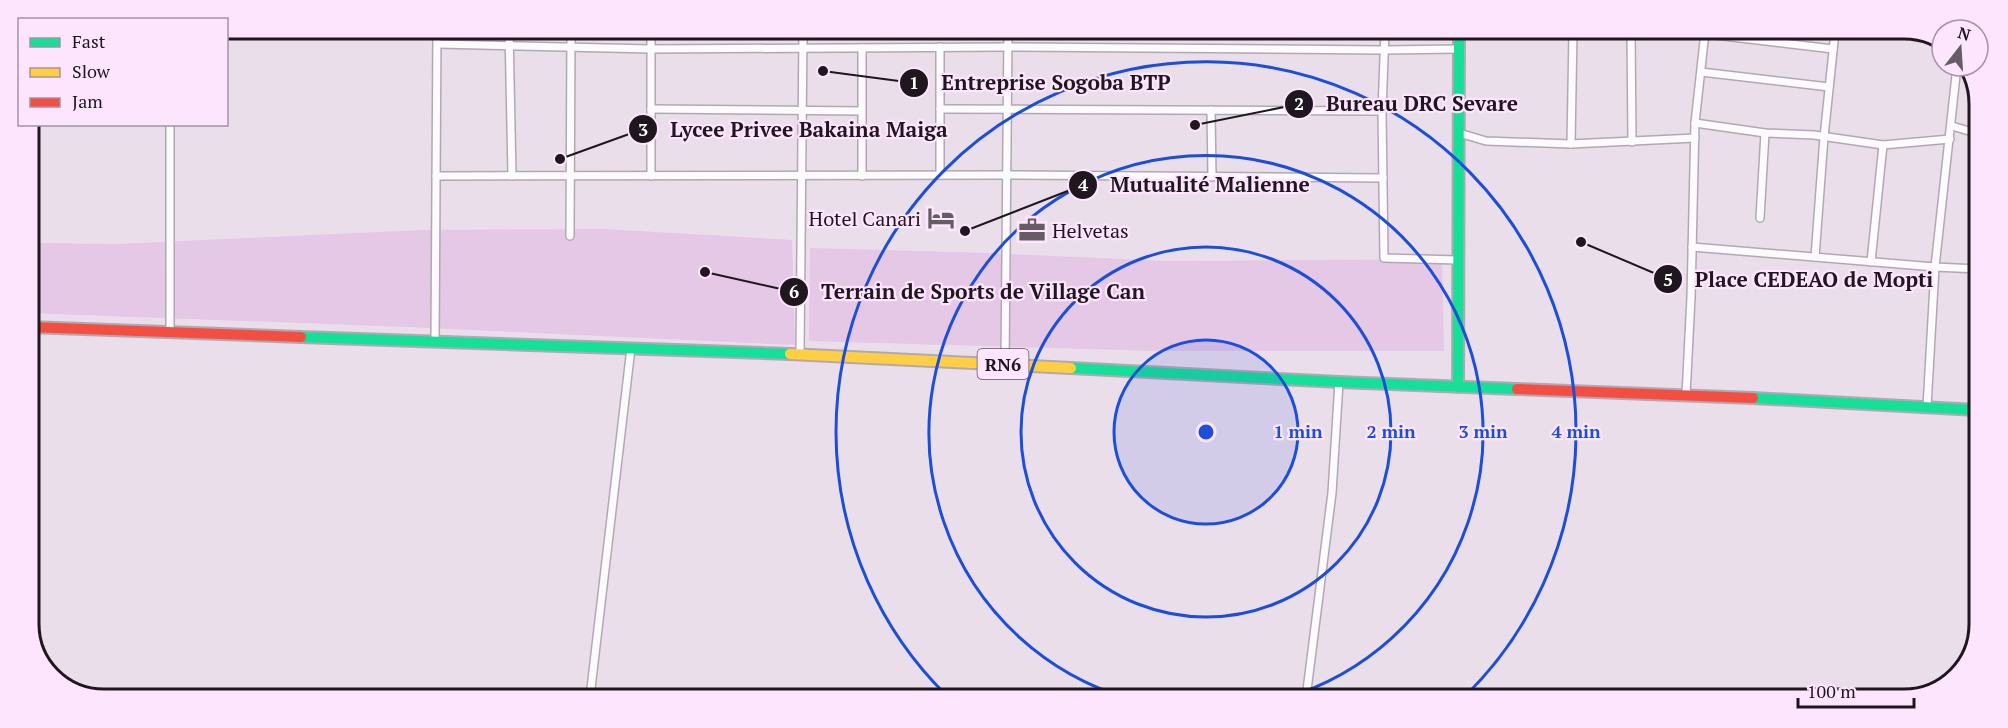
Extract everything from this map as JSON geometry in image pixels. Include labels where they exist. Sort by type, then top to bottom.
[{"type":"main road","points":[[1458,387],[1459,39]]},
{"type":"main road","name":"RN6","points":[[39,327],[800,354],[1339,382],[1686,395],[1969,410]]},
{"type":"street","points":[[435,342],[438,39]]},
{"type":"street","points":[[509,39],[512,176]]},
{"type":"street","points":[[570,236],[571,39]]},
{"type":"street","points":[[651,39],[651,176]]},
{"type":"street","points":[[800,354],[803,39]]},
{"type":"street","points":[[1005,364],[1008,39]]},
{"type":"street","points":[[1385,39],[1384,258],[1458,260]]},
{"type":"street","points":[[1571,144],[1573,39]]},
{"type":"street","points":[[1631,39],[1632,142]]},
{"type":"street","points":[[1686,395],[1695,123],[1704,39]]},
{"type":"street","points":[[1753,39],[1833,49]]},
{"type":"street","points":[[1815,257],[1834,39]]},
{"type":"street","points":[[438,44],[651,50],[940,47],[1459,49]]},
{"type":"street","points":[[940,47],[940,175]]},
{"type":"street","points":[[862,48],[862,176]]},
{"type":"street","points":[[1701,72],[1829,87]]},
{"type":"street","points":[[1927,407],[1935,267],[1956,78]]},
{"type":"street","points":[[651,109],[861,111]]},
{"type":"street","points":[[940,110],[1383,111]]},
{"type":"street","points":[[1211,110],[1212,177]]},
{"type":"street","points":[[1695,123],[1882,145],[1950,140]]},
{"type":"street","points":[[170,126],[170,332]]},
{"type":"street","points":[[1952,126],[1969,131]]},
{"type":"street","points":[[1459,133],[1486,141],[1571,144],[1695,138]]},
{"type":"street","points":[[1760,218],[1765,133]]},
{"type":"street","points":[[1871,262],[1882,145]]},
{"type":"street","points":[[436,176],[1006,175],[1383,178]]},
{"type":"street","points":[[1692,247],[1969,269]]},
{"type":"street","points":[[591,689],[631,348]]},
{"type":"street","points":[[1307,689],[1332,493],[1339,382]]},
{"type":"shaded area","points":[[604,229],[792,240],[795,345],[39,313],[39,243],[117,244],[420,230]]},
{"type":"shaded area","points":[[810,248],[1165,261],[1442,259],[1444,351],[1156,351],[809,341]]},
{"type":"traffic: fast","points":[[1458,387],[1459,39]]},
{"type":"traffic: fast","points":[[301,337],[790,354]]},
{"type":"traffic: fast","points":[[1071,368],[1517,389]]},
{"type":"traffic: fast","points":[[1753,398],[1969,410]]},
{"type":"traffic: slow","points":[[790,354],[1071,368]]},
{"type":"traffic: jam","points":[[39,327],[301,337]]},
{"type":"traffic: jam","points":[[1517,389],[1753,398]]},
{"type":"place","name":"Entreprise Sogoba BTP","points":[[823,71]]},
{"type":"place","name":"Bureau DRC Sevare","points":[[1195,125]]},
{"type":"place","name":"Lycee Privee Bakaina Maiga","points":[[560,159]]},
{"type":"place","name":"Hotel Canari","points":[[941,218]]},
{"type":"place","name":"Helvetas","points":[[1032,230]]},
{"type":"place","name":"Mutualité Malienne","points":[[965,231]]},
{"type":"place","name":"Place CEDEAO de Mopti","points":[[1581,242]]},
{"type":"place","name":"Terrain de Sports de Village Can","points":[[705,272]]}]
